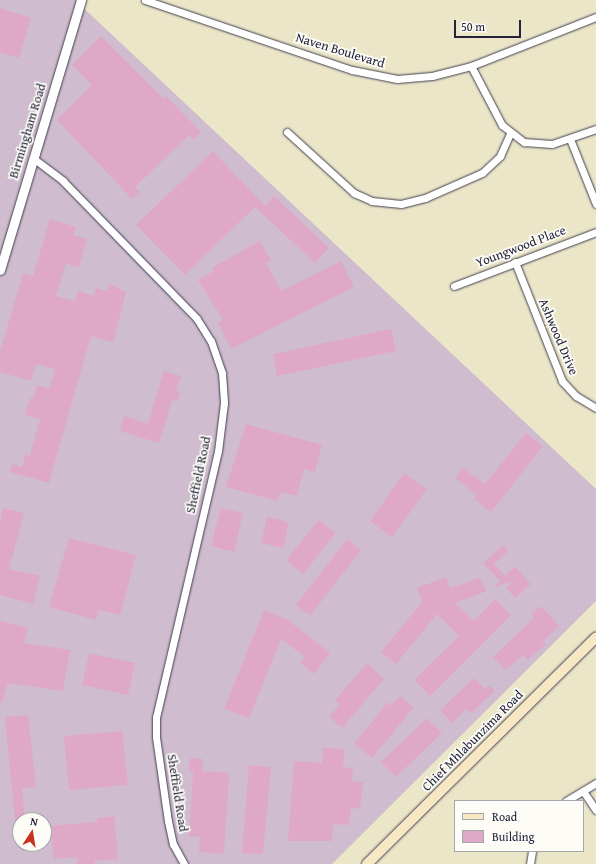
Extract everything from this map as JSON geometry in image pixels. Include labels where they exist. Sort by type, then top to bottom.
[{"type":"main road","name":"Chief Mhlabunzima Road","points":[[367,864],[596,636]]},
{"type":"street","name":"Birmingham Road","points":[[0,270],[81,0]]},
{"type":"street","name":"Naven Boulevard","points":[[145,0],[378,76],[411,79],[471,66],[596,17]]},
{"type":"street","points":[[471,66],[495,114],[510,134],[524,142],[542,145],[570,139],[596,129]]},
{"type":"street","points":[[287,132],[354,193],[372,201],[401,204],[425,198],[482,173],[500,156],[510,134]]},
{"type":"street","points":[[570,139],[596,204]]},
{"type":"street","name":"Sheffield Road","points":[[33,158],[64,181],[197,319],[211,341],[222,373],[224,403],[218,451],[156,717],[156,737],[168,821],[173,844],[184,864]]},
{"type":"street","name":"Youngwood Place","points":[[454,286],[596,232]]},
{"type":"street","name":"Ashwood Drive","points":[[515,262],[562,381],[576,396],[596,408]]},
{"type":"street","points":[[568,800],[596,784]]},
{"type":"street","points":[[583,791],[596,810]]},
{"type":"street","points":[[530,864],[532,852]]},
{"type":"shaded area","points":[[0,0],[75,0],[596,489],[596,601],[332,864],[0,864]]},
{"type":"building","points":[[0,8],[31,18],[19,58],[0,52]]},
{"type":"building","points":[[101,36],[164,99],[166,96],[201,132],[194,140],[189,135],[135,187],[140,192],[132,199],[57,120],[92,85],[72,65]]},
{"type":"building","points":[[213,151],[265,206],[274,196],[329,248],[315,263],[255,207],[185,275],[136,225]]},
{"type":"building","points":[[50,219],[76,227],[73,235],[87,239],[79,267],[66,263],[56,296],[75,301],[78,291],[94,296],[96,288],[107,291],[109,284],[126,292],[113,342],[91,336],[49,483],[10,472],[13,464],[22,467],[25,455],[30,456],[40,419],[25,415],[30,398],[33,399],[37,385],[49,389],[55,369],[36,364],[31,381],[0,372],[0,352],[23,273],[33,276]]},
{"type":"building","points":[[260,241],[271,260],[266,263],[281,291],[341,261],[354,287],[231,349],[218,323],[223,320],[198,280],[214,271],[212,268]]},
{"type":"building","points":[[391,329],[396,351],[277,376],[273,354]]},
{"type":"building","points":[[164,371],[181,376],[176,391],[180,392],[177,401],[172,400],[159,443],[120,431],[124,416],[148,424]]},
{"type":"building","points":[[246,424],[322,445],[315,472],[304,469],[297,496],[280,492],[278,501],[226,487]]},
{"type":"building","points":[[526,433],[543,446],[491,512],[474,499],[477,495],[455,478],[463,468],[485,484]]},
{"type":"building","points":[[404,473],[427,489],[392,537],[370,521]]},
{"type":"building","points":[[3,508],[24,513],[9,569],[40,576],[33,604],[0,595],[0,523]]},
{"type":"building","points":[[221,508],[243,513],[234,552],[211,546]]},
{"type":"building","points":[[267,517],[289,522],[283,548],[261,543]]},
{"type":"building","points":[[319,520],[336,533],[303,574],[286,560]]},
{"type":"building","points":[[69,538],[136,555],[120,615],[99,610],[96,620],[49,607]]},
{"type":"building","points":[[347,539],[361,550],[310,616],[296,605]]},
{"type":"building","points":[[503,545],[508,551],[494,564],[505,576],[515,567],[531,584],[515,598],[506,588],[514,580],[493,588],[500,581],[483,563]]},
{"type":"building","points":[[446,577],[450,588],[479,578],[487,591],[455,603],[474,621],[495,599],[511,615],[430,696],[414,680],[459,636],[437,614],[396,664],[381,652],[422,602],[417,588]]},
{"type":"building","points":[[541,606],[559,626],[543,641],[546,644],[528,660],[523,655],[506,670],[493,657],[534,618],[531,614]]},
{"type":"building","points":[[264,610],[288,620],[330,653],[314,674],[300,663],[305,657],[281,639],[249,718],[224,709]]},
{"type":"building","points":[[0,621],[28,628],[24,643],[70,650],[63,691],[8,683],[2,703],[0,702]]},
{"type":"building","points":[[89,653],[135,663],[128,695],[82,685]]},
{"type":"building","points":[[367,663],[384,679],[342,728],[329,717],[340,704],[335,700]]},
{"type":"building","points":[[474,678],[485,689],[489,685],[495,691],[471,713],[466,709],[452,723],[440,710]]},
{"type":"building","points":[[400,696],[414,707],[372,758],[354,744],[388,702],[392,705]]},
{"type":"building","points":[[28,715],[36,787],[22,788],[24,812],[14,812],[5,717]]},
{"type":"building","points":[[427,718],[442,733],[396,777],[381,762]]},
{"type":"building","points":[[122,731],[128,785],[69,790],[64,736]]},
{"type":"building","points":[[323,748],[345,749],[343,767],[353,768],[352,781],[363,782],[360,809],[351,808],[349,825],[333,824],[332,841],[288,841],[294,761],[322,763]]},
{"type":"building","points":[[190,758],[203,759],[202,771],[229,773],[224,854],[199,852],[200,837],[189,836],[193,772],[189,772]]},
{"type":"building","points":[[249,765],[271,767],[263,854],[242,853]]},
{"type":"building","points":[[114,816],[118,859],[94,861],[95,864],[77,864],[77,857],[54,859],[52,826],[97,822],[97,818]]}]
